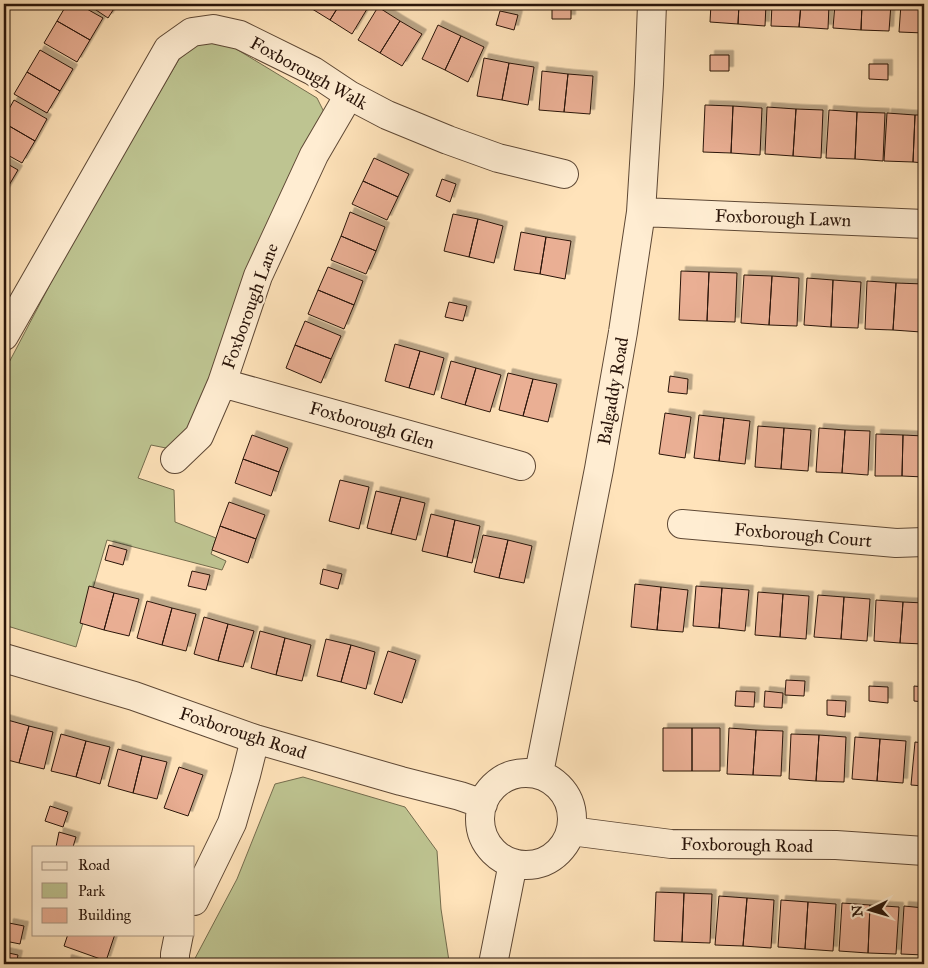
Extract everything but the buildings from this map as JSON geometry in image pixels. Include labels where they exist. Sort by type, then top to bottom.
[{"type":"street","name":"Balgaddy Road","points":[[538,773],[600,469],[641,212],[652,4]]},
{"type":"street","name":"Foxborough Walk","points":[[4,336],[168,49],[192,32],[213,29],[240,35],[313,71],[349,95],[387,115],[498,158],[564,174]]},
{"type":"street","name":"Foxborough Lane","points":[[175,459],[200,436],[222,383],[258,276],[314,155],[349,95]]},
{"type":"street","name":"Foxborough Lawn","points":[[641,212],[924,224]]},
{"type":"street","name":"Foxborough Glen","points":[[222,383],[521,466]]},
{"type":"street","name":"Foxborough Court","points":[[682,524],[896,543],[924,542]]},
{"type":"street","name":"Foxborough Road","points":[[4,658],[134,696],[255,739],[483,804]]},
{"type":"street","points":[[195,899],[232,823],[255,739]]},
{"type":"street","points":[[538,773],[552,780],[562,790],[569,802],[572,816],[571,831],[564,845],[554,856],[540,863],[525,865],[512,863],[498,855],[489,845],[483,833],[481,819],[483,804],[488,793],[498,782],[510,776],[538,773]]},
{"type":"street","name":"Foxborough Road","points":[[571,831],[671,844],[836,845],[924,851]]},
{"type":"street","points":[[493,964],[512,863]]},
{"type":"street","points":[[175,964],[179,936]]},
{"type":"green space","points":[[213,41],[233,47],[317,98],[324,112],[187,442],[176,450],[151,445],[138,478],[174,490],[175,522],[216,538],[211,554],[226,561],[222,570],[107,540],[76,647],[4,625],[4,372],[66,254],[179,59],[196,46]]},
{"type":"green space","points":[[303,777],[405,807],[437,851],[441,909],[448,964],[192,964],[237,879],[275,784]]}]
